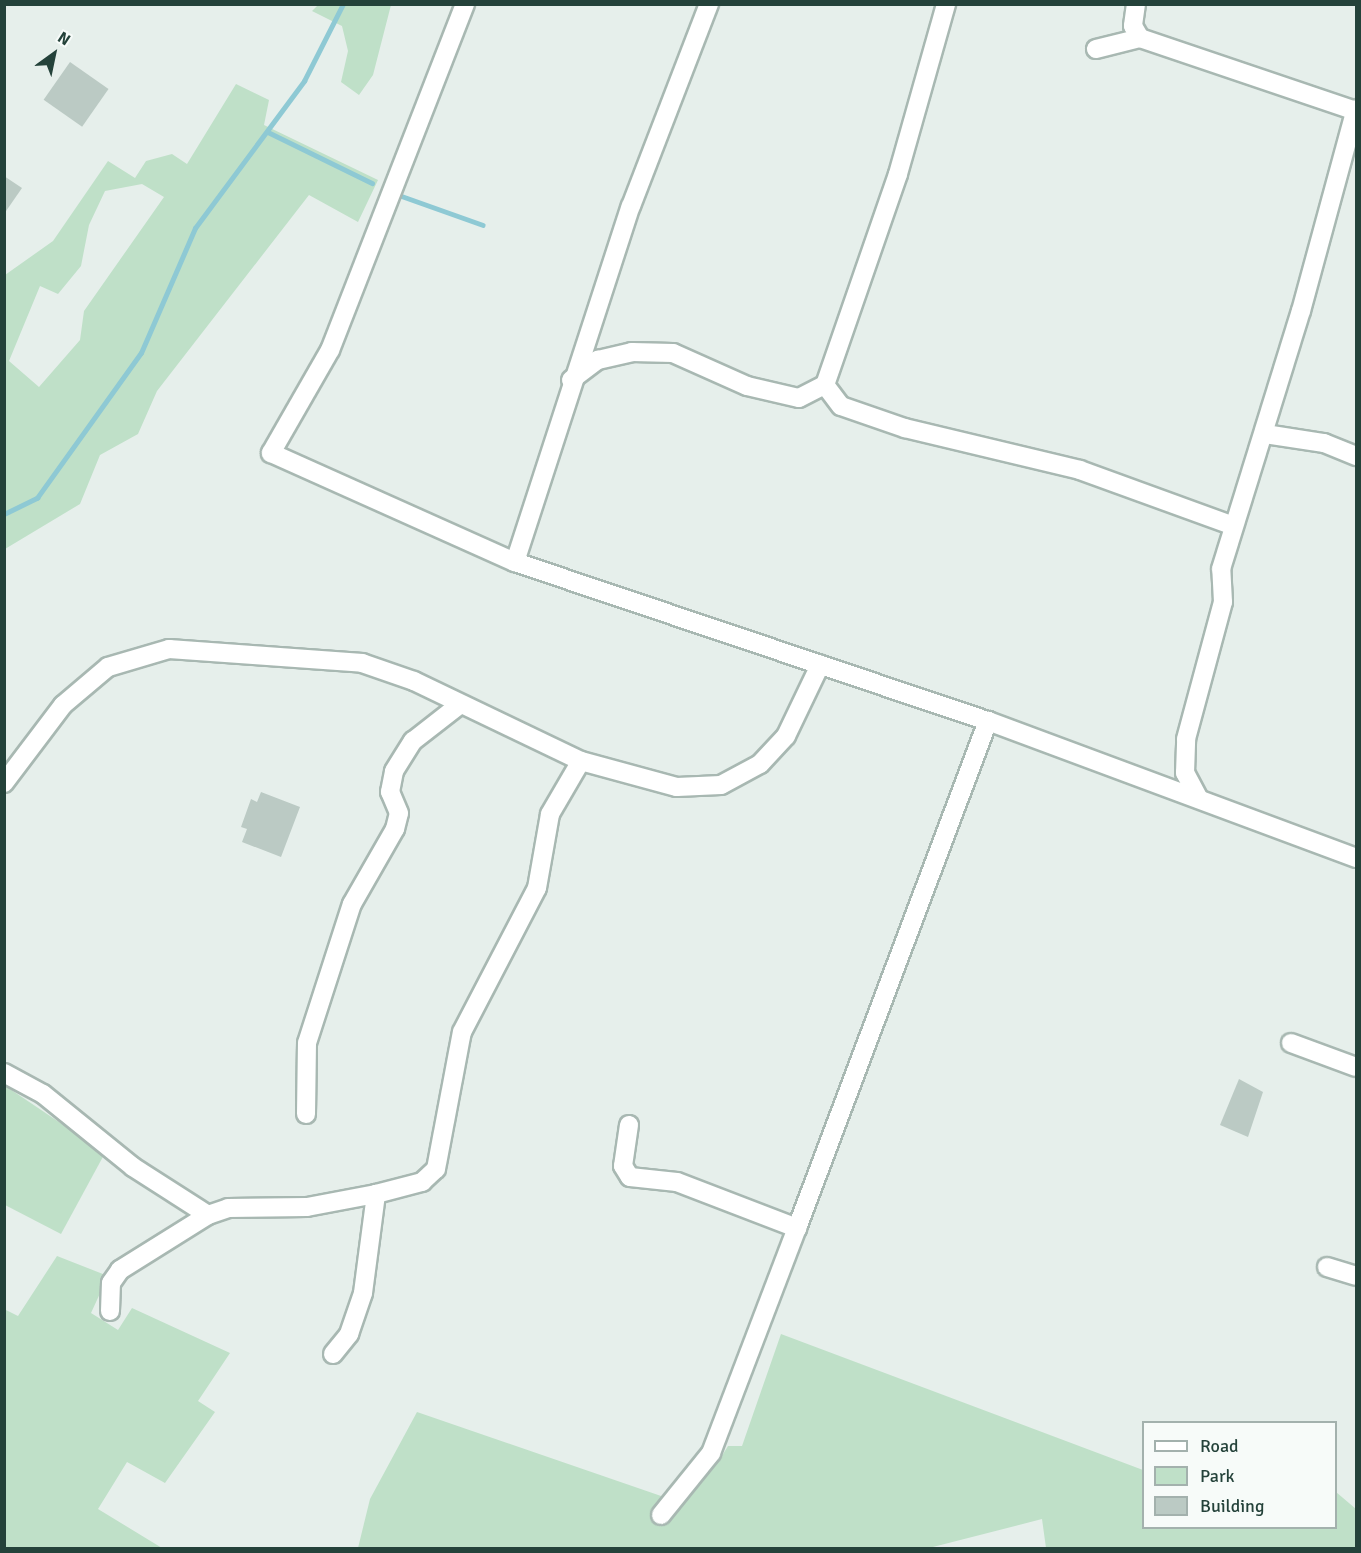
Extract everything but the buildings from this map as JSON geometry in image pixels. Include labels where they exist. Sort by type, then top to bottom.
[{"type":"street","points":[[465,4],[330,350],[271,453],[515,562],[988,721],[1356,858]]},
{"type":"street","points":[[515,562],[570,380],[709,4]]},
{"type":"street","points":[[570,380],[598,360],[632,352],[673,353],[747,386],[799,398],[825,385],[898,174],[945,4]]},
{"type":"street","points":[[1136,4],[1133,26],[1140,38]]},
{"type":"street","points":[[1096,49],[1140,38],[1356,110],[1265,434],[1231,525],[1221,569],[1223,602],[1186,740],[1185,773],[1199,799]]},
{"type":"street","points":[[825,385],[841,406],[905,428],[1080,470],[1231,525]]},
{"type":"street","points":[[1265,434],[1324,443],[1356,456]]},
{"type":"street","points":[[4,783],[63,705],[108,667],[169,649],[362,663],[581,761],[677,787],[721,785],[760,764],[786,736],[820,665]]},
{"type":"street","points":[[306,1113],[307,1043],[352,904],[395,829],[399,813],[390,792],[394,771],[413,741],[459,705]]},
{"type":"street","points":[[661,1515],[711,1453],[988,721]]},
{"type":"street","points":[[110,1311],[111,1283],[120,1270],[208,1215],[228,1208],[307,1207],[376,1194],[422,1182],[436,1169],[462,1032],[537,888],[550,814],[581,761]]},
{"type":"street","points":[[1291,1043],[1356,1067]]},
{"type":"street","points":[[4,1072],[43,1094],[132,1167],[208,1215]]},
{"type":"street","points":[[629,1125],[623,1166],[630,1177],[677,1182],[797,1228]]},
{"type":"street","points":[[333,1354],[349,1334],[363,1293],[376,1194]]},
{"type":"street","points":[[1327,1267],[1356,1276]]},
{"type":"green space","points":[[319,4],[391,5],[373,75],[359,95],[341,82],[348,51],[342,26],[312,11]]},
{"type":"green space","points":[[236,84],[269,100],[264,125],[378,180],[358,222],[309,195],[157,391],[138,434],[100,455],[80,504],[5,549],[5,275],[53,241],[108,161],[135,178],[146,161],[172,154],[187,164]],"holes":[[[142,184],[164,197],[84,311],[80,340],[39,387],[9,361],[40,286],[58,294],[81,266],[89,225],[105,191]]]},
{"type":"green space","points":[[4,1085],[105,1153],[61,1234],[5,1205]]},
{"type":"green space","points":[[57,1256],[108,1276],[91,1313],[118,1330],[132,1308],[230,1353],[198,1401],[215,1412],[165,1483],[127,1462],[98,1509],[162,1548],[5,1548],[4,1309],[18,1316]]},
{"type":"green space","points":[[781,1334],[1142,1470],[1142,1529],[1337,1529],[1337,1493],[1356,1509],[1356,1548],[1046,1548],[1042,1519],[929,1548],[358,1548],[370,1499],[417,1412],[664,1497],[696,1460],[720,1459],[728,1446],[742,1446]]},
{"type":"waterway","points":[[4,514],[37,498],[141,353],[195,228],[304,81],[343,4]]},
{"type":"waterway","points":[[268,132],[372,183]]},
{"type":"waterway","points":[[396,194],[483,225]]}]
